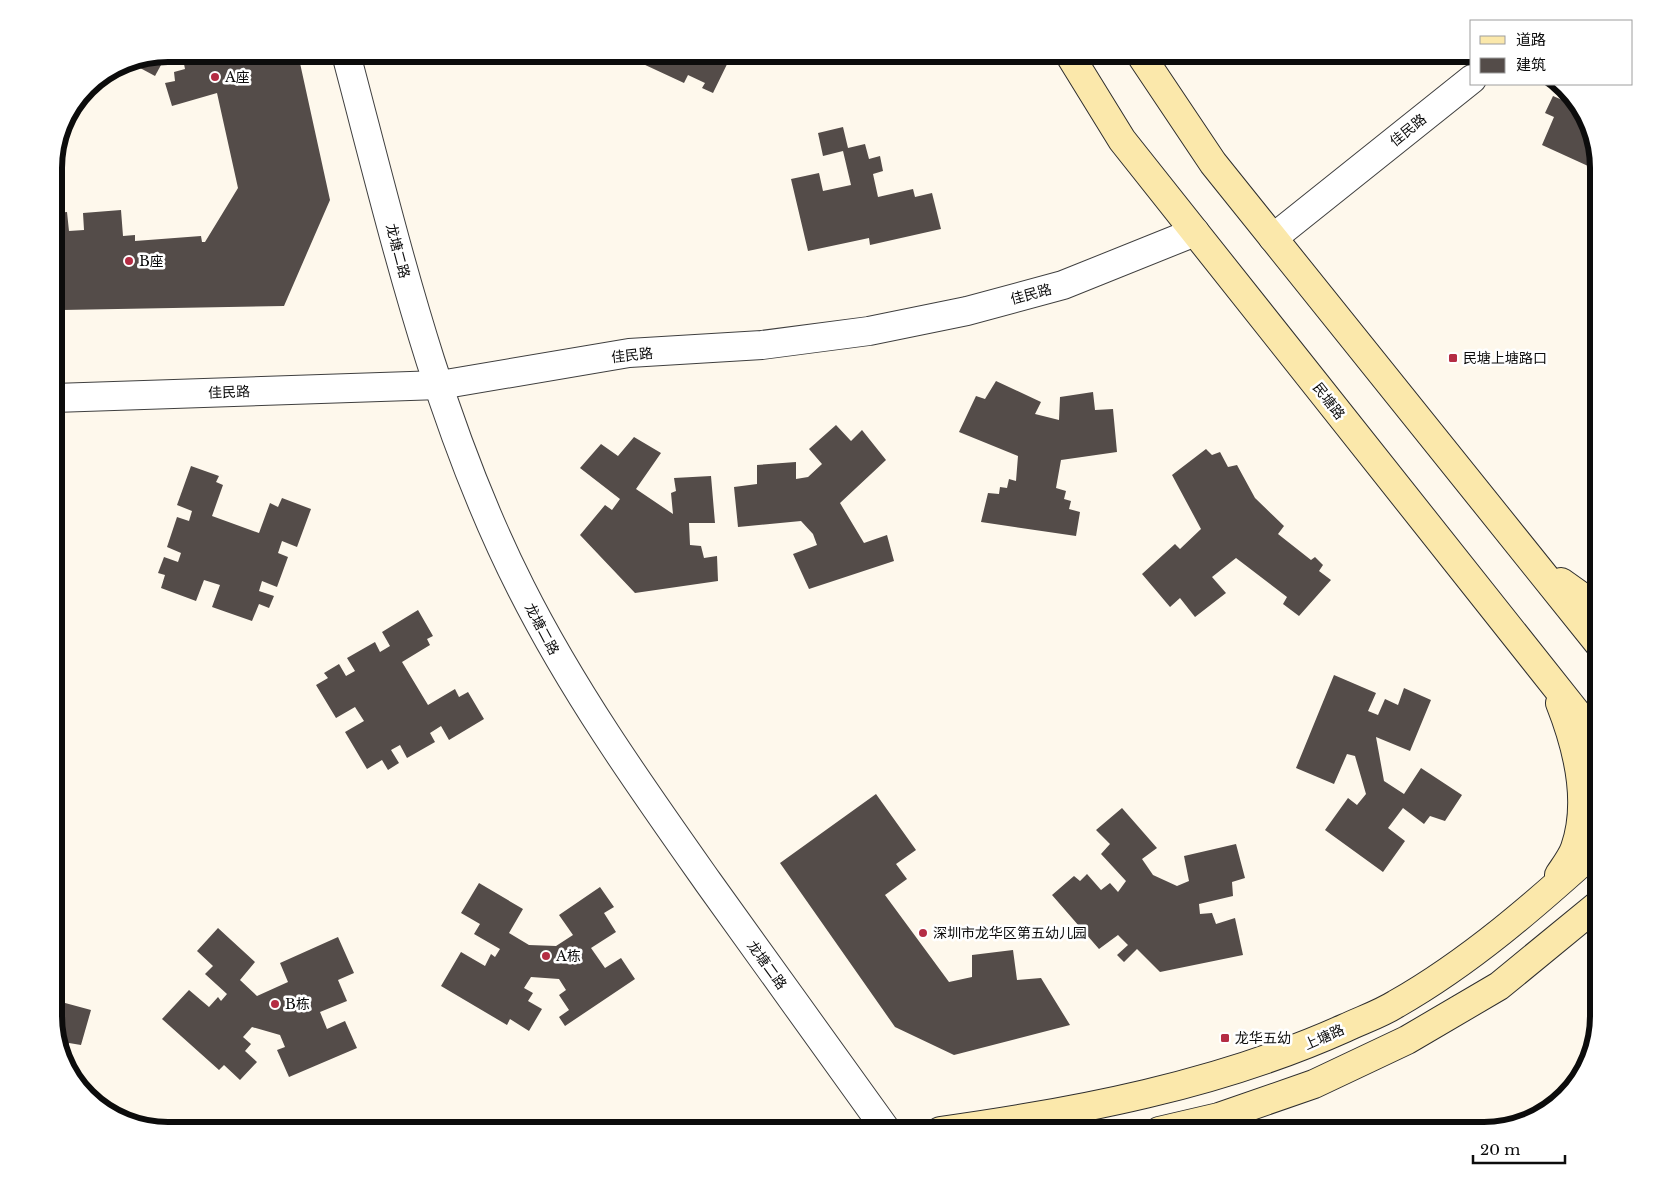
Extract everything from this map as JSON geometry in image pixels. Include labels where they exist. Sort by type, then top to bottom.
[{"type":"main road","name":"民塘路","points":[[1073,62],[1122,140],[1590,730]]},
{"type":"main road","points":[[1146,62],[1213,163],[1590,633]]},
{"type":"main road","points":[[1533,561],[1590,602]]},
{"type":"main road","points":[[1534,905],[1560,874],[1575,849],[1580,826],[1580,776],[1576,752],[1566,718],[1551,681]]},
{"type":"main road","name":"上塘路","points":[[1000,1122],[1118,1099],[1217,1076],[1299,1048],[1396,1005],[1465,958],[1534,905],[1590,856]]},
{"type":"main road","points":[[1198,1122],[1219,1117],[1314,1084],[1406,1040],[1498,986],[1590,912]]},
{"type":"main road","points":[[1562,936],[1590,927]]},
{"type":"street","name":"龙塘二路","points":[[348,63],[410,296],[440,385],[452,428],[482,504],[520,586],[558,659],[609,741],[880,1122]]},
{"type":"street","name":"佳民路","points":[[1273,238],[1470,81]]},
{"type":"street","name":"佳民路","points":[[63,398],[440,385],[629,353],[762,345],[869,331],[967,311],[1063,285],[1195,232]]},
{"type":"building","points":[[162,63],[155,76],[138,67]]},
{"type":"building","points":[[184,63],[300,63],[330,200],[284,306],[63,310],[63,212],[67,212],[69,231],[84,230],[83,213],[121,210],[123,236],[135,235],[135,241],[201,236],[202,242],[205,242],[238,188],[217,93],[172,106],[165,83],[175,81],[174,72],[185,69]]},
{"type":"building","points":[[640,63],[728,63],[713,93],[702,88],[705,83],[688,75],[684,83]]},
{"type":"building","points":[[1553,96],[1569,104],[1585,134],[1590,167],[1542,145],[1554,117],[1545,113]]},
{"type":"building","points":[[843,127],[848,148],[865,144],[869,159],[880,156],[883,171],[873,174],[878,197],[913,189],[915,197],[932,193],[941,229],[870,245],[869,238],[808,251],[791,179],[819,173],[823,191],[851,185],[843,151],[823,156],[818,133]]},
{"type":"building","points":[[996,381],[1041,402],[1035,414],[1059,420],[1060,397],[1093,392],[1095,410],[1113,409],[1117,452],[1061,460],[1056,488],[1066,491],[1064,499],[1071,501],[1069,509],[1080,512],[1076,536],[981,522],[988,493],[999,494],[1000,487],[1007,488],[1009,479],[1016,481],[1018,456],[959,432],[976,396],[985,399]]},
{"type":"building","points":[[836,425],[851,441],[862,430],[886,460],[840,503],[864,543],[887,535],[894,561],[809,589],[793,554],[817,545],[813,534],[801,521],[738,527],[734,487],[757,484],[757,465],[796,462],[796,479],[808,477],[822,464],[809,449]]},
{"type":"building","points":[[634,437],[661,453],[636,489],[673,514],[671,493],[676,491],[674,478],[711,476],[715,523],[689,523],[690,545],[701,546],[704,558],[717,556],[718,581],[635,593],[580,535],[605,505],[612,510],[620,499],[580,468],[601,444],[618,456]]},
{"type":"building","points":[[1206,449],[1212,455],[1220,452],[1228,467],[1237,465],[1255,498],[1284,526],[1278,534],[1311,560],[1315,557],[1323,565],[1319,571],[1331,580],[1299,616],[1283,604],[1287,597],[1236,558],[1212,577],[1226,593],[1195,617],[1180,598],[1170,607],[1142,574],[1175,544],[1180,549],[1201,529],[1172,475]]},
{"type":"building","points":[[191,466],[219,476],[216,482],[223,485],[212,516],[259,533],[270,503],[278,507],[282,498],[311,509],[297,547],[282,541],[278,553],[288,557],[277,587],[262,581],[259,591],[274,596],[269,608],[259,604],[252,621],[212,607],[220,585],[204,580],[196,601],[161,588],[165,575],[158,573],[164,557],[178,562],[181,553],[167,547],[177,517],[189,521],[192,511],[177,505]]},
{"type":"building","points":[[418,610],[433,636],[427,639],[430,645],[402,662],[428,705],[455,689],[459,697],[468,692],[484,719],[449,740],[441,726],[430,733],[435,742],[407,758],[400,745],[391,750],[399,763],[388,770],[382,760],[367,769],[345,732],[364,721],[355,707],[336,718],[316,685],[328,678],[324,673],[339,664],[346,676],[355,671],[347,658],[375,642],[380,652],[390,646],[382,632]]},
{"type":"building","points":[[1334,675],[1376,693],[1368,711],[1378,715],[1385,699],[1398,705],[1404,688],[1431,700],[1410,751],[1376,737],[1384,781],[1404,794],[1421,768],[1462,795],[1445,821],[1430,816],[1424,824],[1403,808],[1388,828],[1405,841],[1383,872],[1325,830],[1348,798],[1357,805],[1366,794],[1355,756],[1347,754],[1334,784],[1296,768]]},
{"type":"building","points":[[876,794],[916,850],[896,864],[907,879],[885,895],[949,982],[972,977],[972,955],[1013,950],[1017,980],[1041,978],[1070,1025],[954,1055],[895,1027],[780,863]]},
{"type":"building","points":[[1122,808],[1157,848],[1142,859],[1153,875],[1177,886],[1189,881],[1184,856],[1236,844],[1245,878],[1232,882],[1233,896],[1199,904],[1200,914],[1212,913],[1216,924],[1235,918],[1243,955],[1160,972],[1137,949],[1124,962],[1117,955],[1128,945],[1118,935],[1099,949],[1052,895],[1074,876],[1080,881],[1087,874],[1101,890],[1110,883],[1118,892],[1126,881],[1101,854],[1110,844],[1096,830]]},
{"type":"building","name":"A栋","points":[[479,883],[523,909],[509,933],[529,945],[556,946],[573,935],[559,915],[600,887],[614,907],[604,913],[616,932],[591,948],[605,968],[621,958],[635,979],[565,1026],[559,1017],[569,1010],[559,995],[566,990],[559,979],[531,977],[524,988],[533,993],[528,1001],[542,1009],[529,1031],[510,1019],[507,1025],[441,986],[461,952],[485,966],[491,954],[495,957],[500,949],[474,934],[480,924],[461,913]]},
{"type":"building","name":"B栋","points":[[218,928],[255,962],[240,980],[257,996],[288,982],[280,963],[338,937],[354,973],[338,980],[347,1001],[320,1012],[327,1029],[345,1021],[357,1048],[289,1077],[277,1050],[285,1047],[280,1035],[252,1027],[243,1037],[251,1044],[245,1051],[257,1062],[240,1080],[224,1065],[219,1070],[162,1019],[189,990],[209,1007],[218,997],[221,1001],[227,994],[205,974],[213,966],[197,951]]},
{"type":"building","points":[[63,1002],[91,1010],[81,1045],[69,1043],[68,1048],[63,1030]]},
{"type":"place","name":"A座","points":[[215,77]]},
{"type":"place","name":"B座","points":[[129,261]]},
{"type":"place","name":"民塘上塘路口","points":[[1453,358]]},
{"type":"place","name":"深圳市龙华区第五幼儿园","points":[[923,933]]},
{"type":"place","name":"A栋","points":[[546,956]]},
{"type":"place","name":"B栋","points":[[275,1004]]},
{"type":"place","name":"龙华五幼","points":[[1225,1038]]}]
